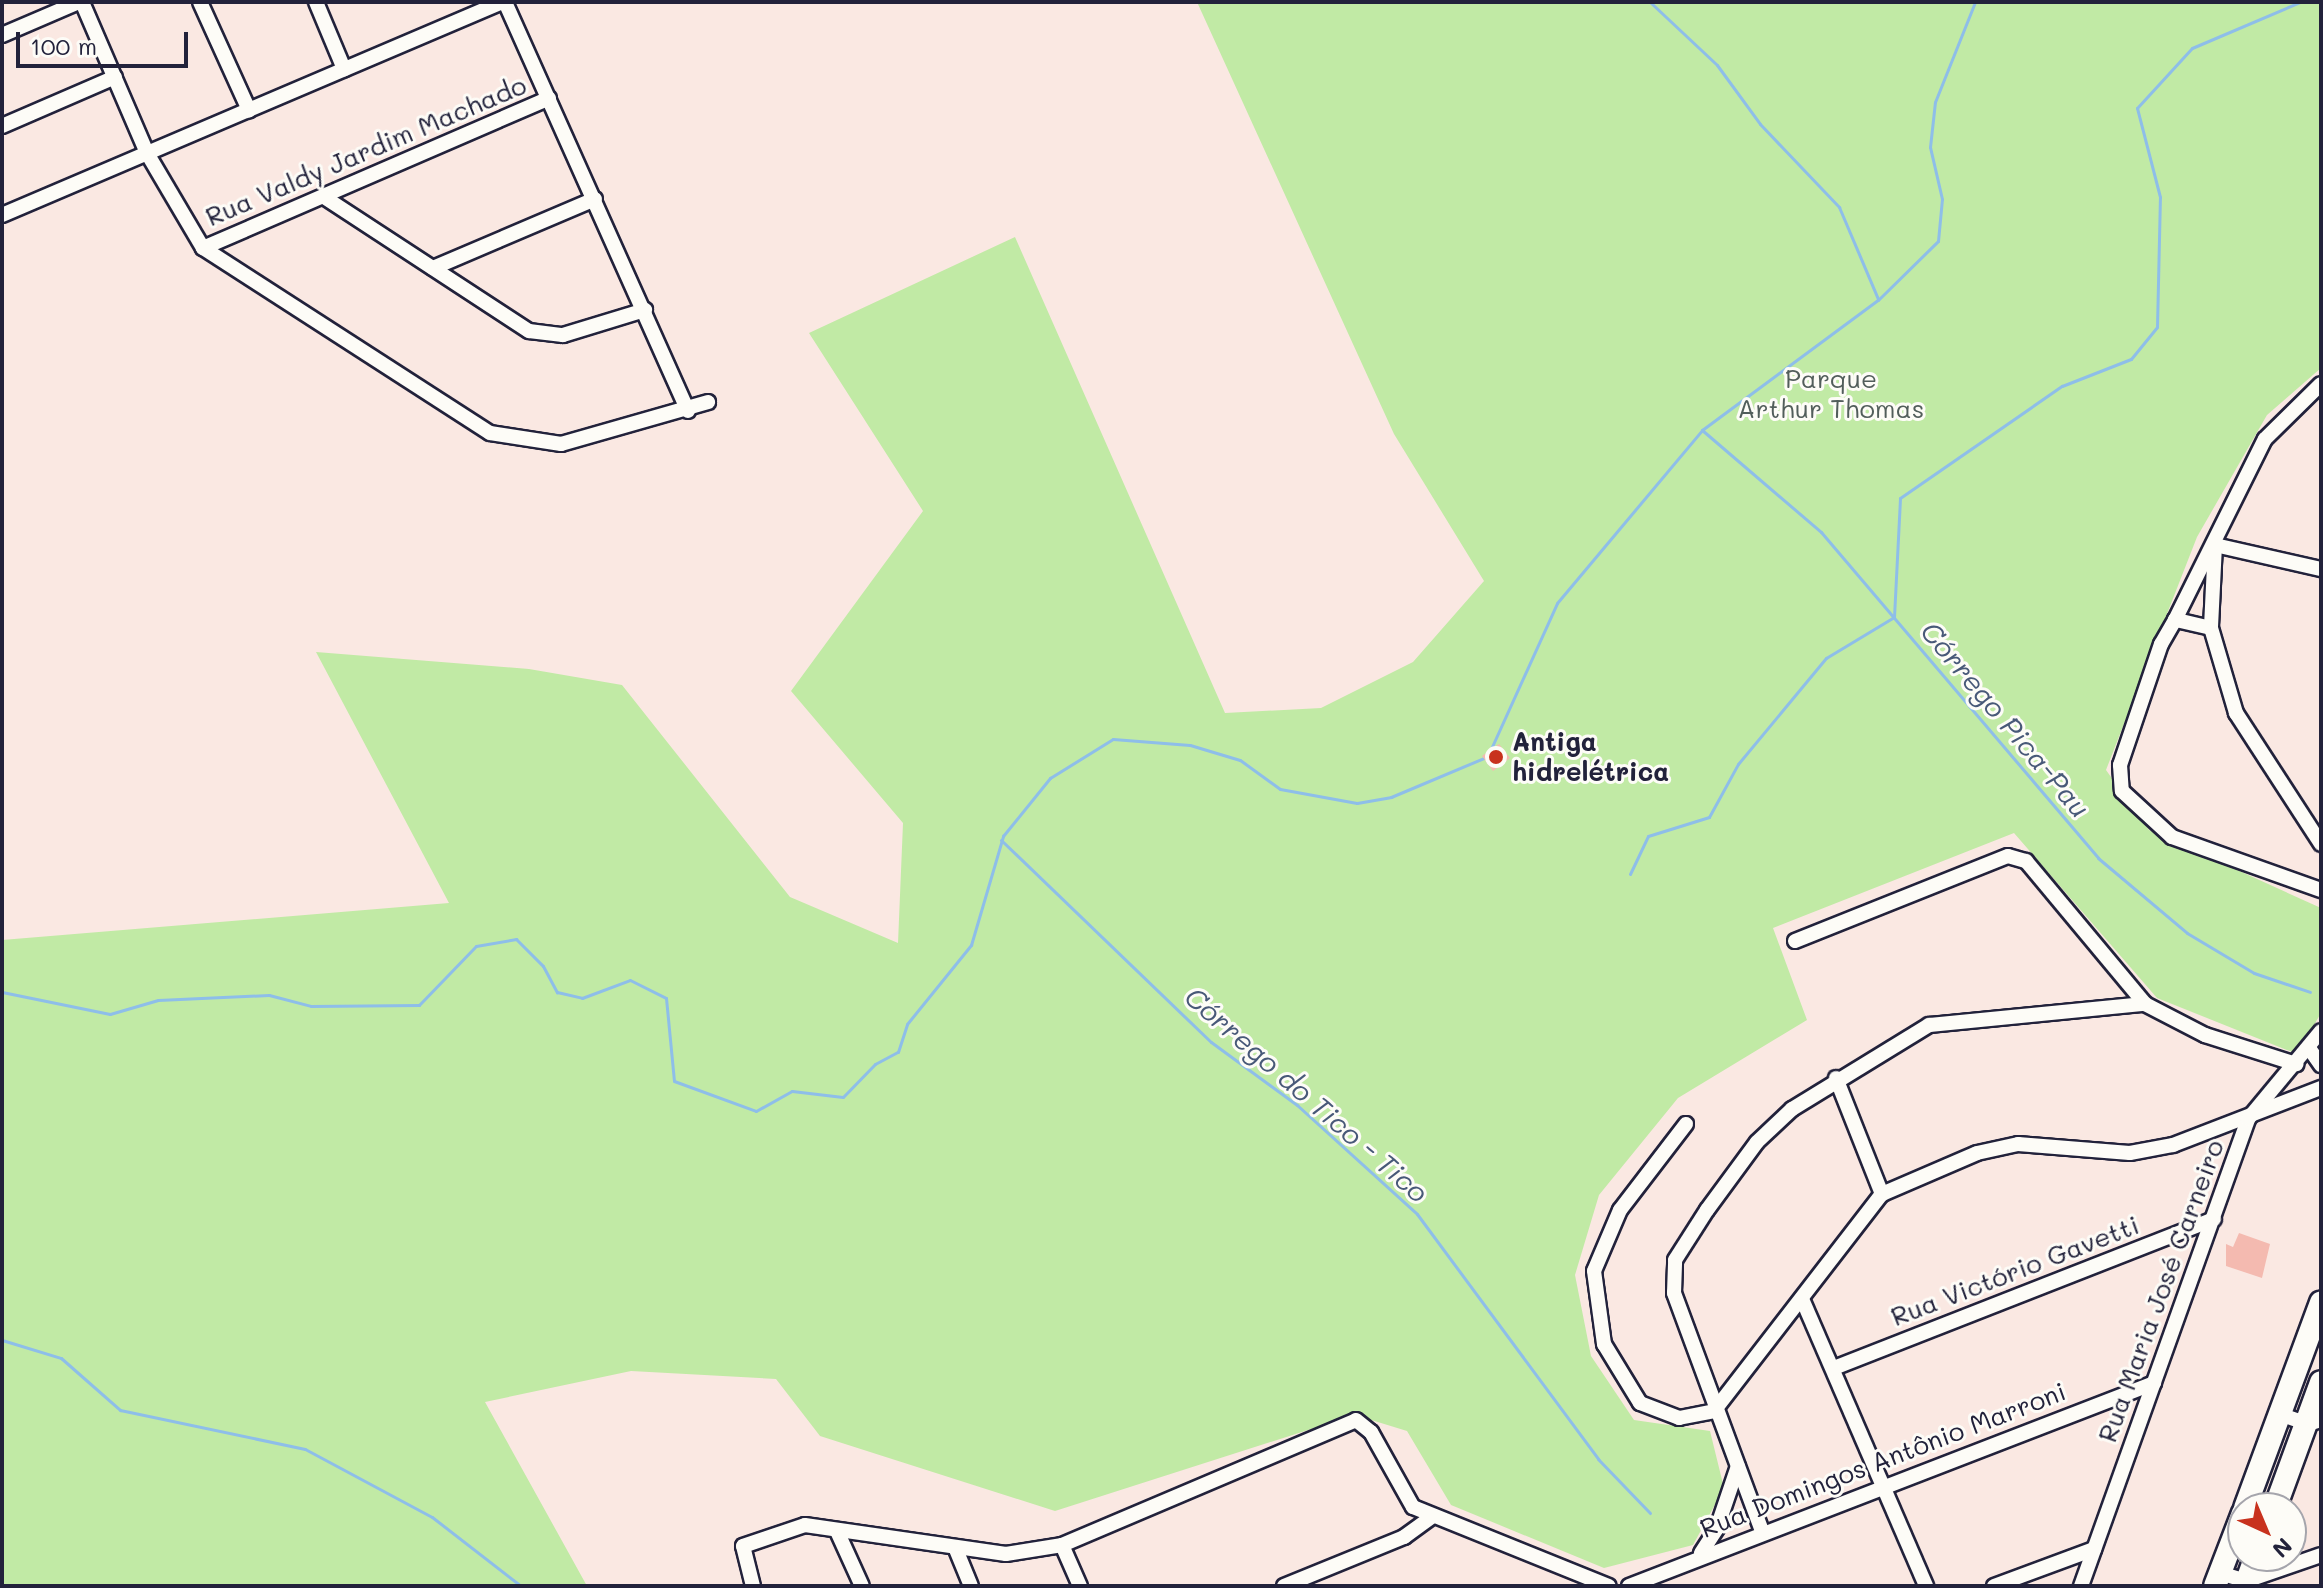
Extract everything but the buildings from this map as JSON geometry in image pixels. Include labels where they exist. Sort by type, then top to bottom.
[{"type":"main road","points":[[2252,1492],[2321,1303]]},
{"type":"main road","points":[[2282,1492],[2315,1422],[2321,1382]]},
{"type":"main road","points":[[2217,1579],[2227,1554]]},
{"type":"street","points":[[2,35],[81,2],[147,153],[203,248],[490,433],[561,444],[688,411],[708,402]]},
{"type":"street","points":[[200,2],[249,110]]},
{"type":"street","points":[[316,2],[344,69]]},
{"type":"street","points":[[2,215],[504,2],[688,411]]},
{"type":"street","points":[[2,126],[115,77]]},
{"type":"street","name":"Rua Valdy Jardim Machado","points":[[203,248],[549,98]]},
{"type":"street","points":[[324,197],[529,331],[563,335],[645,310]]},
{"type":"street","points":[[433,268],[595,199]]},
{"type":"street","points":[[2321,384],[2265,439],[2215,545],[2175,620],[2141,696],[2120,765],[2122,791],[2172,837],[2321,890]]},
{"type":"street","points":[[2215,545],[2321,569]]},
{"type":"street","points":[[2215,545],[2211,628],[2236,713],[2321,844]]},
{"type":"street","points":[[2175,620],[2211,628]]},
{"type":"street","points":[[1795,941],[2008,856],[2026,861],[2145,1004],[2205,1035],[2296,1064]]},
{"type":"street","points":[[1762,1531],[1714,1411],[1674,1293],[1675,1260],[1757,1142],[1836,1078],[1929,1025],[2145,1004]]},
{"type":"street","name":"Rua Maria José Carneiro","points":[[2081,1586],[2248,1119],[2321,1031]]},
{"type":"street","points":[[2309,1048],[2321,1065]]},
{"type":"street","points":[[1836,1078],[1882,1194]]},
{"type":"street","points":[[1686,1124],[1620,1210],[1594,1271],[1604,1344],[1640,1403],[1679,1418],[1714,1411],[1882,1194],[1977,1153],[2018,1144],[2130,1153],[2248,1119],[2321,1088]]},
{"type":"street","name":"Rua Victório Gavetti","points":[[1834,1368],[2214,1219]]},
{"type":"street","points":[[1802,1299],[1926,1586]]},
{"type":"street","name":"Rua Domingos Antônio Marroni","points":[[1629,1586],[1660,1580],[1700,1554],[2154,1383]]},
{"type":"street","points":[[2282,1415],[2315,1422]]},
{"type":"street","points":[[753,1586],[743,1546],[805,1525],[1006,1554],[1062,1545],[1356,1420],[1371,1432],[1408,1502],[1433,1516],[1609,1586]]},
{"type":"street","points":[[1700,1554],[1717,1528],[1738,1466]]},
{"type":"street","points":[[1284,1586],[1404,1537],[1433,1516]]},
{"type":"street","points":[[837,1531],[862,1586]]},
{"type":"street","points":[[1062,1545],[1080,1586]]},
{"type":"street","points":[[955,1547],[971,1586]]},
{"type":"street","points":[[1994,1586],[2094,1549]]},
{"type":"street","points":[[2217,1579],[2245,1584],[2321,1555]]},
{"type":"green space","name":"Parque Arthur Thomas","points":[[1197,2],[2321,2],[2321,368],[2267,415],[2197,537],[2106,770],[2149,830],[2321,908],[2321,1013],[2297,1054],[2157,998],[2014,833],[1773,928],[1807,1020],[1678,1098],[1599,1195],[1575,1275],[1591,1356],[1634,1420],[1710,1431],[1724,1488],[1693,1545],[1604,1568],[1451,1505],[1407,1431],[1355,1415],[1055,1511],[820,1436],[776,1379],[631,1371],[485,1402],[587,1586],[2,1586],[2,940],[449,903],[316,652],[529,669],[622,685],[790,897],[898,943],[903,823],[791,691],[923,511],[809,333],[1015,237],[1225,713],[1321,708],[1413,662],[1484,581],[1394,434]]},
{"type":"waterway","points":[[1650,2],[1717,65],[1760,124],[1839,207],[1878,299]]},
{"type":"waterway","points":[[1490,751],[1557,603],[1702,430],[1878,300],[1938,241],[1942,199],[1930,147],[1935,102],[1975,2]]},
{"type":"waterway","points":[[1630,874],[1648,836],[1709,817],[1738,764],[1826,658],[1894,617],[1900,498],[2062,386],[2131,359],[2157,327],[2160,197],[2137,108],[2192,48],[2300,2]]},
{"type":"waterway","name":"Córrego Pica-Pau","points":[[1702,430],[1821,532],[2098,858],[2187,933],[2254,973],[2310,992]]},
{"type":"waterway","points":[[2,992],[110,1014],[158,1000],[269,995],[311,1006],[419,1005],[476,946],[516,939],[543,966],[557,992],[582,998],[630,980],[666,998],[674,1081],[756,1111],[792,1091],[843,1097],[875,1064],[898,1052],[907,1024],[971,945],[1003,836],[1050,778],[1113,739],[1190,745],[1240,760],[1280,789],[1357,803],[1391,797],[1486,757]]},
{"type":"waterway","name":"Córrego do Tico - Tico","points":[[1001,840],[1211,1042],[1297,1105],[1417,1214],[1598,1459],[1650,1513]]},
{"type":"waterway","points":[[2,1340],[61,1358],[120,1410],[305,1449],[432,1517],[521,1586]]},
{"type":"place","name":"Antiga hidrelétrica","points":[[1496,757]]}]
